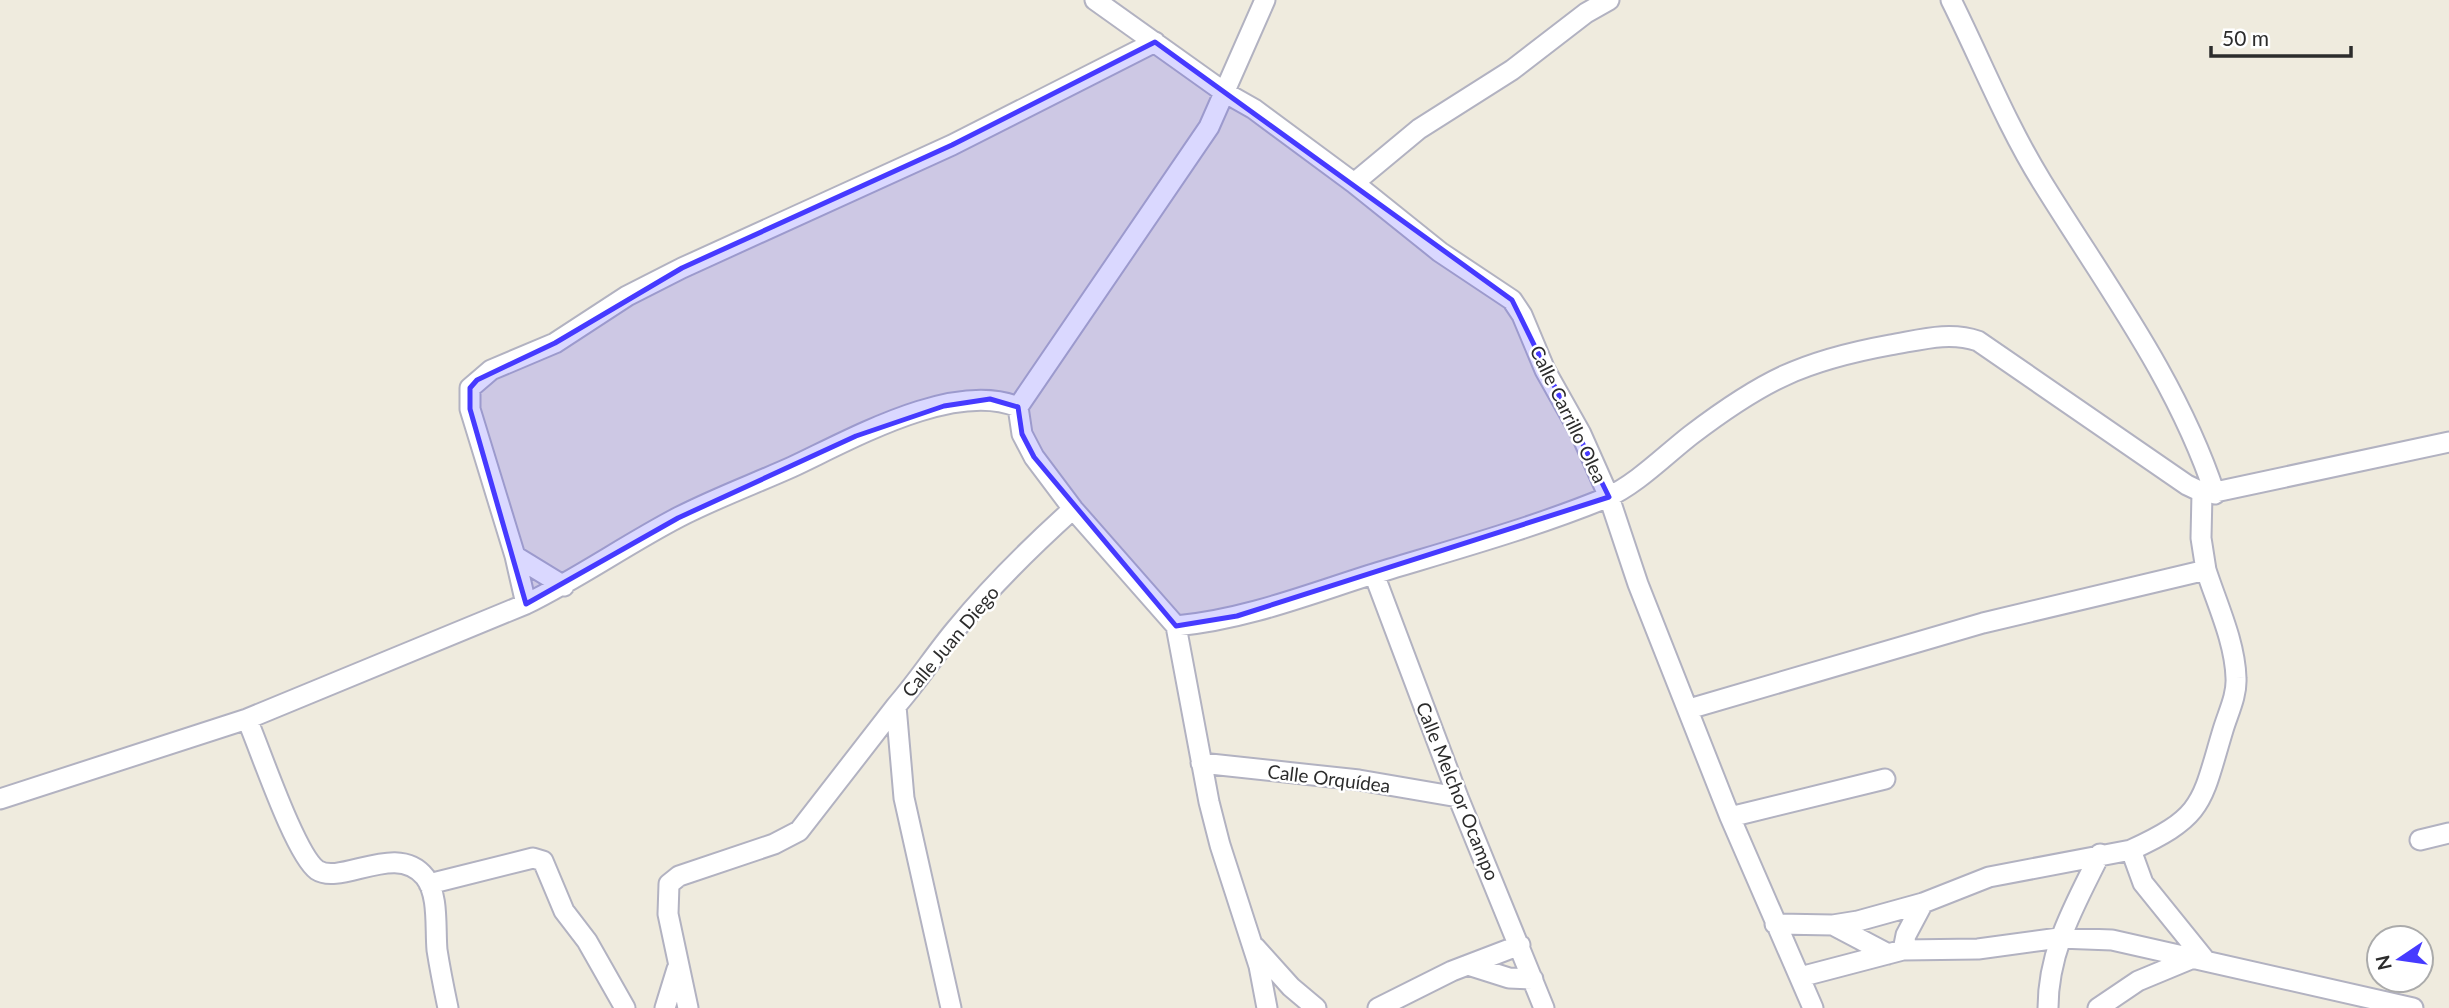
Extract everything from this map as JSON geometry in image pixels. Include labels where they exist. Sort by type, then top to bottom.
[{"type":"street","name":"Calle Carrillo Olea","points":[[1095,0],[1224,92],[1243,101],[1354,183],[1451,260],[1512,300],[1522,315],[1545,370],[1581,433],[1609,497],[1638,584],[1730,817],[1774,924],[1813,1008]]},
{"type":"street","points":[[1265,0],[1219,107],[1194,151],[1018,407],[1027,447],[1073,509],[1176,626],[1201,763],[1220,845],[1251,942],[1267,1008]]},
{"type":"street","points":[[1354,183],[1419,130],[1512,70],[1586,13],[1609,0]]},
{"type":"street","points":[[1774,924],[1833,925],[1888,915],[1989,877],[2131,850],[2175,826],[2201,800],[2233,700],[2236,680],[2233,654],[2206,570],[2201,538],[2208,494],[2181,406],[2099,268],[2030,162],[1951,0]]},
{"type":"street","points":[[526,604],[515,556],[470,410],[470,388],[477,380],[491,370],[555,343],[627,296],[682,268],[952,145],[1155,42]]},
{"type":"street","points":[[1176,626],[1237,616],[1495,537],[1609,497],[1723,411],[1773,378],[1821,359],[1961,335],[1978,341],[2006,359],[2208,494],[2449,442]]},
{"type":"street","points":[[0,799],[247,719],[526,604],[564,586],[678,518],[887,424],[970,401],[990,399],[1018,407]]},
{"type":"street","name":"Calle Juan Diego","points":[[951,1008],[904,798],[896,706],[923,676],[955,630],[1017,563],[1073,509]]},
{"type":"street","points":[[515,556],[564,586]]},
{"type":"street","points":[[1689,709],[1983,623],[2206,570]]},
{"type":"street","name":"Calle Melchor Ocampo","points":[[1374,574],[1458,797],[1520,945],[1540,1006]]},
{"type":"street","points":[[688,1008],[668,914],[667,892],[672,880],[774,844],[799,831],[896,706]]},
{"type":"street","points":[[247,719],[301,848],[315,867],[327,873],[399,863],[419,870],[429,884],[448,1008]]},
{"type":"street","name":"Calle Orquídea","points":[[1201,763],[1359,780],[1458,797]]},
{"type":"street","points":[[1730,817],[1885,779]]},
{"type":"street","points":[[2420,840],[2449,833]]},
{"type":"street","points":[[2131,850],[2143,883],[2198,960]]},
{"type":"street","points":[[2048,1008],[2051,968],[2059,938],[2100,854]]},
{"type":"street","points":[[429,884],[533,858],[543,860],[564,911],[587,941],[625,1008]]},
{"type":"street","points":[[1895,952],[1923,903]]},
{"type":"street","points":[[1833,925],[1895,952]]},
{"type":"street","points":[[1800,977],[1895,952],[1978,949],[2059,938],[2112,940],[2413,1008]]},
{"type":"street","points":[[1251,942],[1291,987],[1315,1008]]},
{"type":"street","points":[[1378,1008],[1468,965],[1520,945]]},
{"type":"street","points":[[2098,1008],[2138,981],[2198,960]]},
{"type":"street","points":[[665,1008],[678,965]]},
{"type":"street","points":[[1468,965],[1509,978],[1533,979]]},
{"type":"highlighted area","points":[[1155,42],[1512,300],[1609,497],[1237,616],[1176,626],[1034,457],[1022,434],[1018,407],[990,399],[944,406],[856,436],[678,518],[526,604],[470,409],[470,388],[477,380],[555,343],[682,268],[952,145]]}]
